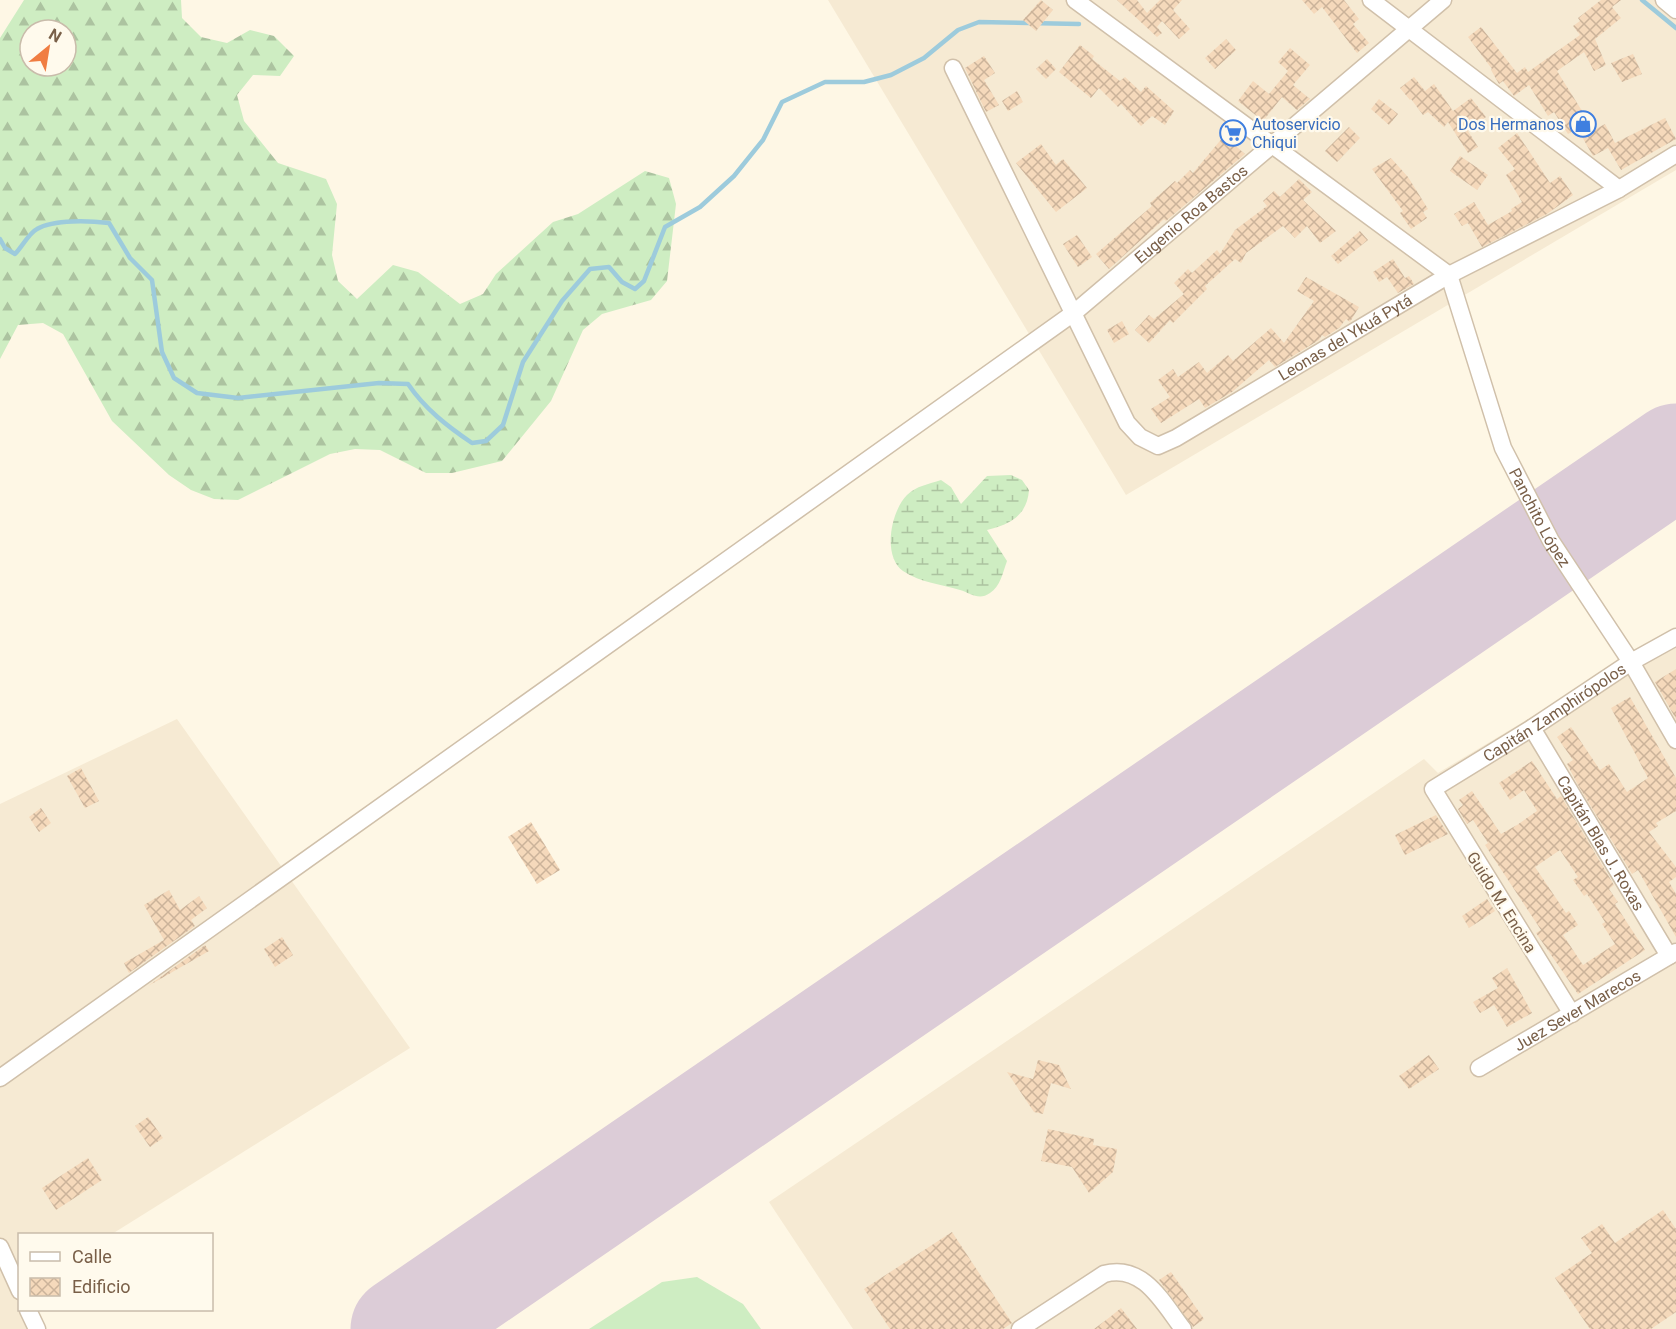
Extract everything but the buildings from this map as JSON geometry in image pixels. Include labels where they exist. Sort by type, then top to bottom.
[{"type":"street","points":[[1075,0],[1449,275]]},
{"type":"street","points":[[1371,0],[1618,189]]},
{"type":"street","name":"Eugenio Roa Bastos","points":[[0,1078],[1075,312],[1443,0]]},
{"type":"street","points":[[1664,0],[1676,10]]},
{"type":"street","points":[[953,68],[1075,312]]},
{"type":"street","name":"Leonas del Ykuá Pytá","points":[[1075,312],[1127,423],[1140,437],[1158,446],[1176,438],[1449,275],[1618,189],[1676,154]]},
{"type":"street","name":"Panchito López","points":[[1449,275],[1503,448],[1551,540],[1631,662],[1676,740]]},
{"type":"street","name":"Capitán Zamphirópolos","points":[[1433,789],[1532,728],[1631,662],[1676,637]]},
{"type":"street","name":"Capitán Blas J. Roxas","points":[[1532,728],[1672,954]]},
{"type":"street","name":"Guido M. Encina","points":[[1433,789],[1572,1014]]},
{"type":"street","name":"Juez Sever Marecos","points":[[1479,1068],[1672,954]]},
{"type":"street","points":[[0,1247],[18,1287]]},
{"type":"street","points":[[1020,1329],[1104,1274],[1113,1272],[1138,1277],[1150,1287],[1183,1329]]},
{"type":"street","points":[[28,1311],[37,1329]]},
{"type":"shaded area","points":[[828,0],[1676,0],[1676,170],[1126,495]]},
{"type":"shaded area","points":[[1676,630],[1676,1329],[853,1329],[769,1202],[1424,759],[1438,773]]},
{"type":"shaded area","points":[[177,719],[410,1048],[114,1233],[18,1233],[18,1294],[16,1295],[18,1311],[24,1311],[33,1329],[0,1329],[0,804]]},
{"type":"green space","points":[[24,0],[181,0],[182,18],[201,37],[227,43],[250,30],[274,36],[294,56],[280,76],[253,75],[237,95],[244,121],[278,163],[326,179],[337,204],[332,255],[338,281],[357,299],[393,265],[418,272],[460,304],[483,294],[496,274],[553,222],[578,214],[645,171],[669,178],[676,204],[667,281],[651,300],[602,314],[583,330],[551,401],[502,461],[452,473],[426,473],[380,450],[355,449],[330,454],[238,500],[214,499],[191,490],[169,475],[112,421],[63,334],[43,323],[18,325],[0,359],[0,38]]},
{"type":"green space","points":[[1011,475],[1022,480],[1029,490],[1028,499],[1016,518],[987,530],[1007,561],[1001,579],[993,590],[986,595],[975,596],[917,578],[903,571],[896,564],[891,545],[893,522],[901,502],[914,489],[941,480],[951,487],[961,504],[987,476]]},
{"type":"green space","points":[[697,1277],[743,1304],[761,1329],[589,1329],[662,1282]]},
{"type":"waterway","points":[[1642,0],[1676,28]]},
{"type":"waterway","points":[[0,239],[5,248],[15,254],[31,234],[44,226],[73,222],[109,223],[130,258],[152,280],[162,352],[174,378],[197,393],[238,398],[379,383],[408,384],[429,409],[454,430],[472,443],[486,441],[503,425],[523,362],[562,301],[590,269],[609,267],[622,282],[635,289],[644,281],[665,227],[700,207],[734,176],[763,140],[782,102],[825,82],[864,82],[891,75],[924,58],[958,30],[979,22],[1079,24]]},
{"type":"runway","points":[[403,1329],[1676,456]]},
{"type":"place","name":"Dos Hermanos","points":[[1583,124]]},
{"type":"place","name":"Autoservicio Chiqui","points":[[1233,133]]}]
